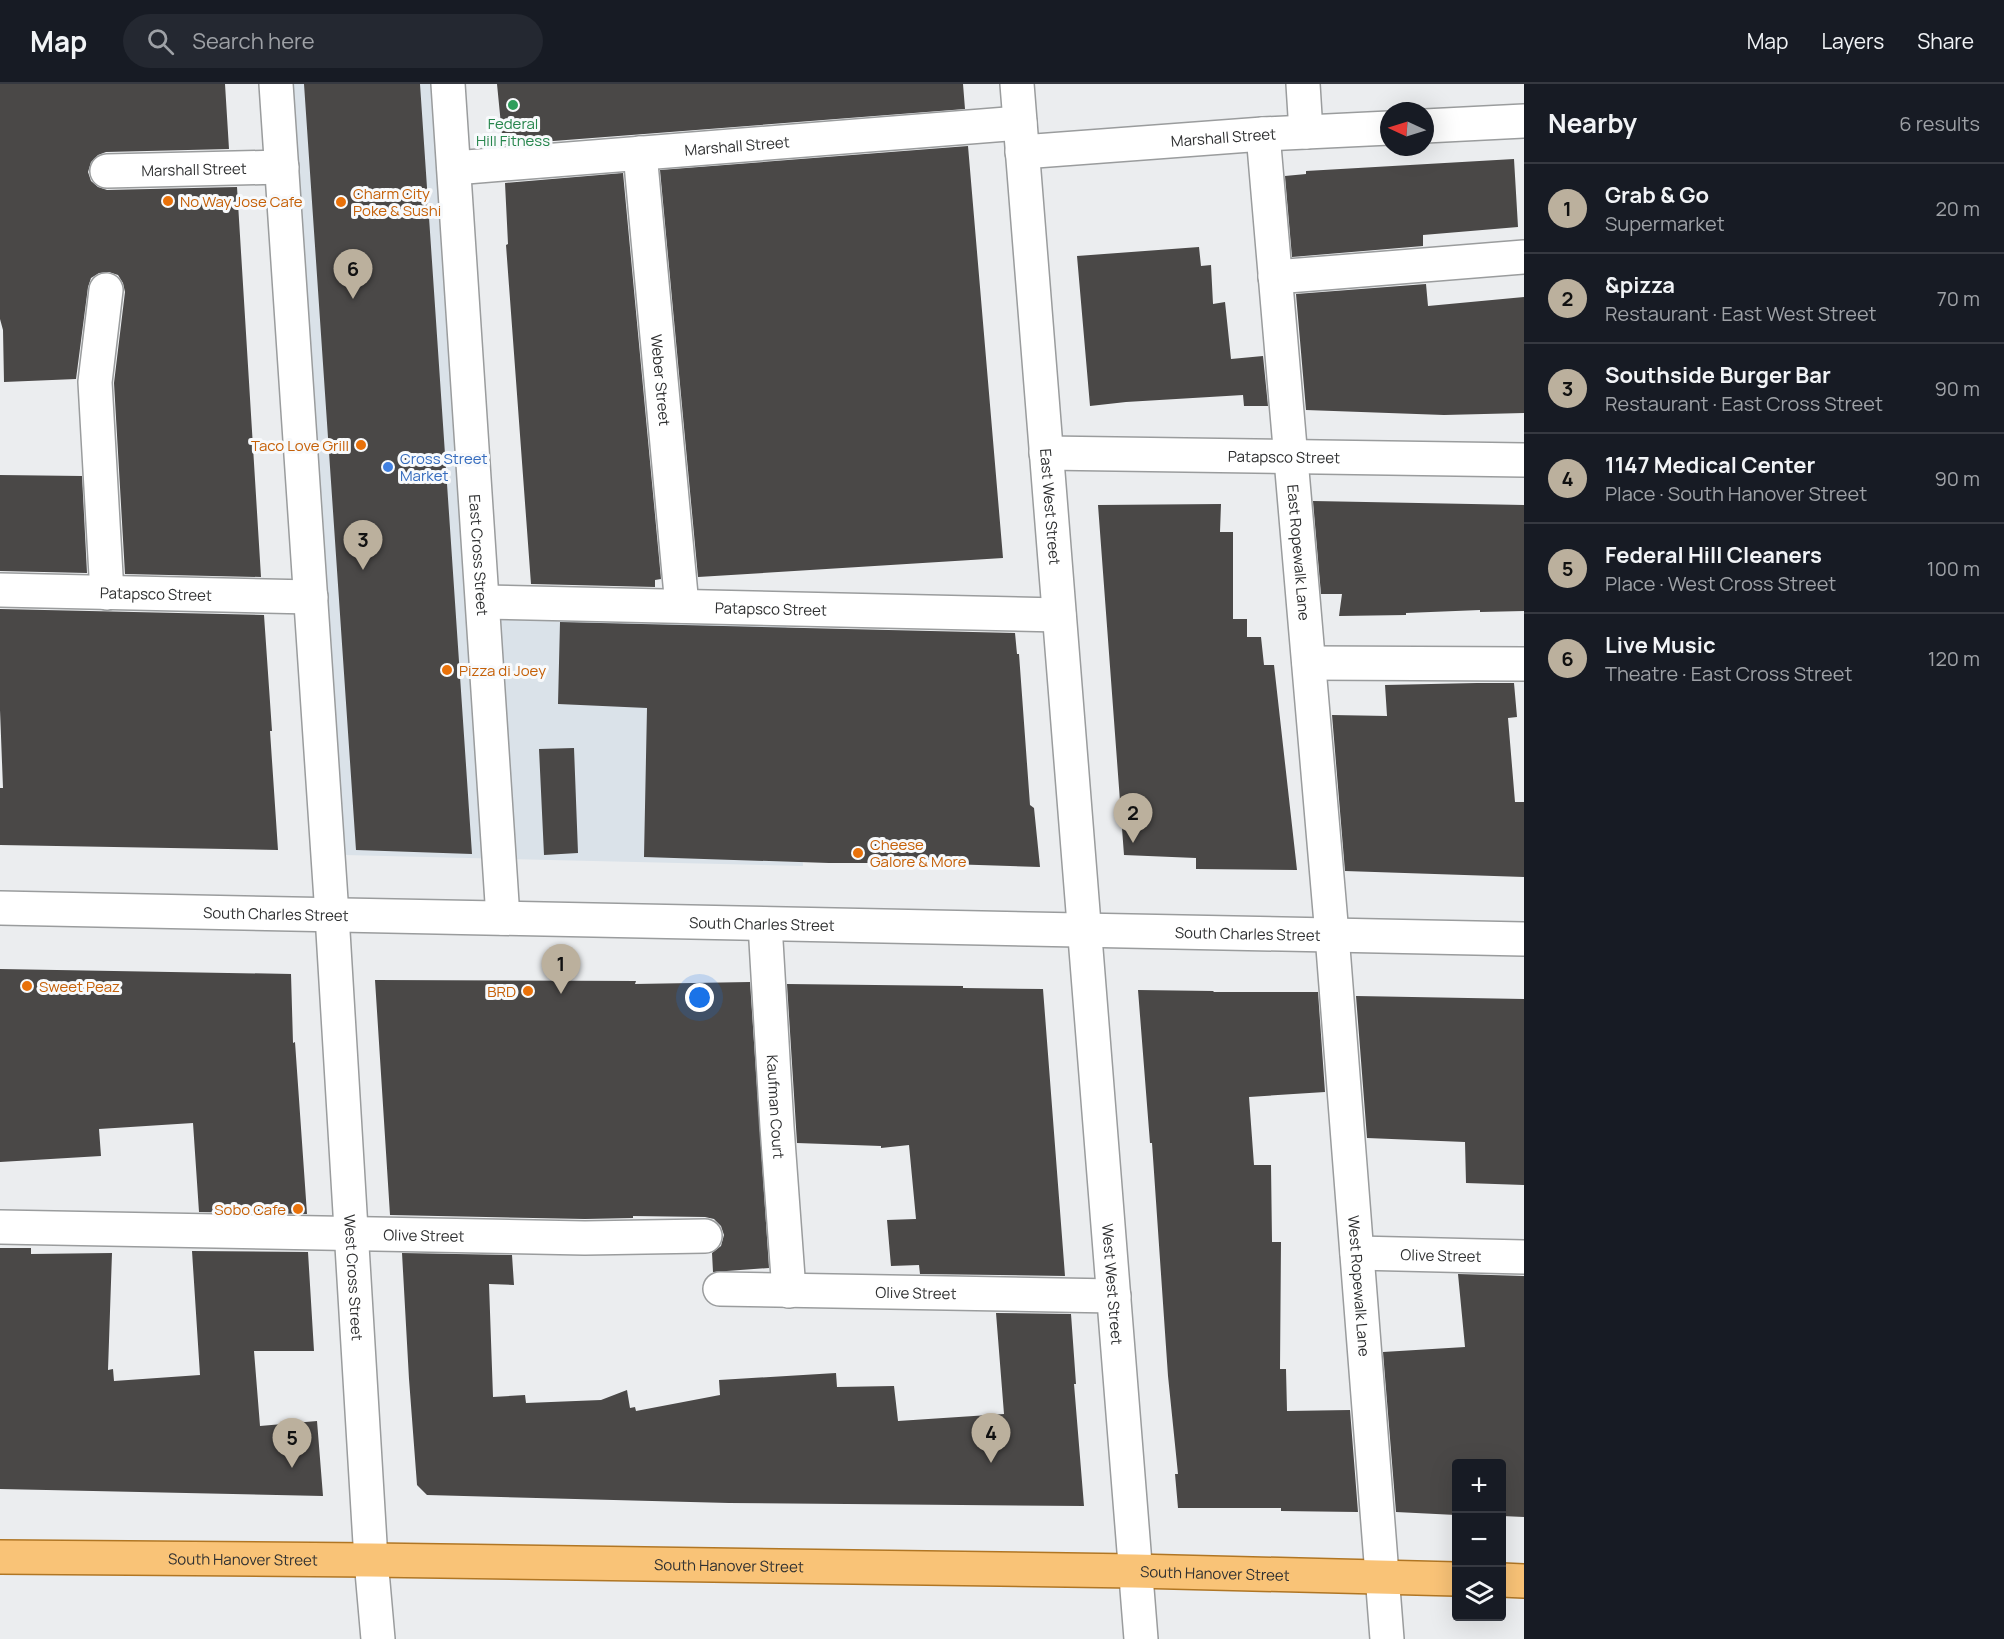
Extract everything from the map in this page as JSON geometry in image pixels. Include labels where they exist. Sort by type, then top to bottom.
[{"type":"main road","name":"South Hanover Street","points":[[0,1557],[1135,1571],[1452,1580]]},
{"type":"main road","points":[[1506,1580],[1524,1581]]},
{"type":"street","points":[[276,84],[332,915]]},
{"type":"street","name":"East Cross Street","points":[[448,84],[503,918]]},
{"type":"street","name":"East West Street","points":[[1017,84],[1084,929]]},
{"type":"street","points":[[1304,84],[1306,132]]},
{"type":"street","points":[[1434,126],[1524,122]]},
{"type":"street","name":"Marshall Street","points":[[454,168],[640,153],[1021,137],[1263,134],[1380,128]]},
{"type":"street","name":"East Ropewalk Lane","points":[[1263,134],[1332,935]]},
{"type":"street","name":"Weber Street","points":[[640,153],[682,606]]},
{"type":"street","name":"Marshall Street","points":[[107,171],[282,167]]},
{"type":"street","points":[[1275,277],[1524,257]]},
{"type":"street","points":[[105,290],[95,382],[107,593]]},
{"type":"street","name":"Patapsco Street","points":[[1046,453],[1524,460]]},
{"type":"street","name":"Patapsco Street","points":[[0,590],[311,597]]},
{"type":"street","name":"Patapsco Street","points":[[483,602],[1059,615]]},
{"type":"street","points":[[1309,663],[1524,664]]},
{"type":"street","name":"South Charles Street","points":[[0,908],[1524,939]]},
{"type":"street","name":"West Cross Street","points":[[332,915],[370,1560],[378,1639]]},
{"type":"street","name":"Kaufman Court","points":[[765,924],[789,1291]]},
{"type":"street","name":"West West Street","points":[[1084,929],[1141,1639]]},
{"type":"street","name":"West Ropewalk Lane","points":[[1332,935],[1387,1639]]},
{"type":"street","name":"Olive Street","points":[[0,1227],[585,1238],[705,1236]]},
{"type":"street","name":"Olive Street","points":[[1357,1252],[1524,1257]]},
{"type":"street","name":"Olive Street","points":[[720,1289],[1114,1296]]},
{"type":"shaded area","points":[[293,84],[437,84],[471,613],[786,620],[803,866],[344,855]]},
{"type":"building","points":[[0,84],[225,84],[229,149],[106,152],[98,155],[91,162],[88,172],[91,181],[107,190],[237,187],[261,577],[125,574],[114,383],[125,292],[118,275],[109,272],[99,273],[91,278],[76,379],[4,382],[3,330],[0,319]]},
{"type":"building","name":"Cross Street Market","points":[[304,84],[420,84],[472,854],[356,850]]},
{"type":"building","points":[[497,84],[963,84],[965,109],[503,145]]},
{"type":"building","points":[[968,146],[1003,558],[698,577],[660,170]]},
{"type":"building","points":[[1514,159],[1518,227],[1423,235],[1423,246],[1292,257],[1285,176],[1306,174],[1306,171]]},
{"type":"building","points":[[623,173],[661,579],[655,580],[655,587],[531,584],[506,245],[508,244],[505,183]]},
{"type":"building","points":[[1199,247],[1201,266],[1211,265],[1213,304],[1225,302],[1231,359],[1263,356],[1268,406],[1244,406],[1243,395],[1090,406],[1077,256]]},
{"type":"building","points":[[1426,284],[1428,306],[1524,297],[1524,413],[1444,415],[1306,410],[1296,294]]},
{"type":"building","points":[[0,475],[82,476],[87,573],[0,571]]},
{"type":"building","points":[[1313,501],[1524,505],[1524,611],[1480,612],[1480,610],[1406,613],[1406,615],[1339,616],[1342,594],[1321,594]]},
{"type":"building","points":[[1221,504],[1220,532],[1233,532],[1233,619],[1247,619],[1247,637],[1261,637],[1264,665],[1274,665],[1297,870],[1196,869],[1196,858],[1124,855],[1098,505]]},
{"type":"building","points":[[0,609],[264,615],[278,850],[0,845],[0,788],[3,788]]},
{"type":"building","points":[[560,622],[1015,633],[1017,654],[1019,654],[1030,805],[1034,808],[1040,867],[644,857],[647,708],[558,704]]},
{"type":"building","points":[[1514,683],[1517,717],[1508,718],[1515,802],[1524,802],[1524,877],[1345,871],[1332,715],[1387,716],[1385,685]]},
{"type":"building","points":[[574,748],[578,853],[544,855],[539,749]]},
{"type":"building","points":[[0,969],[291,974],[293,1043],[295,1042],[307,1214],[199,1212],[193,1123],[99,1129],[101,1156],[0,1162]]},
{"type":"building","points":[[375,980],[636,981],[635,984],[750,982],[769,1268],[713,1272],[712,1253],[721,1246],[724,1235],[721,1226],[714,1219],[705,1217],[633,1216],[633,1218],[585,1219],[390,1215]]},
{"type":"building","points":[[787,984],[1043,989],[1065,1276],[920,1274],[919,1265],[891,1266],[887,1220],[916,1219],[909,1145],[881,1148],[881,1146],[797,1143]]},
{"type":"building","points":[[1138,990],[1318,992],[1325,1092],[1249,1097],[1254,1165],[1271,1165],[1272,1242],[1281,1242],[1280,1369],[1286,1369],[1287,1411],[1350,1410],[1358,1512],[1281,1511],[1281,1508],[1178,1508],[1175,1474],[1178,1474],[1168,1376],[1152,1143],[1150,1143]]},
{"type":"building","points":[[1356,996],[1524,999],[1524,1185],[1466,1183],[1465,1142],[1367,1138]]},
{"type":"building","points":[[0,1248],[31,1248],[31,1254],[112,1253],[108,1370],[113,1369],[114,1381],[200,1375],[192,1251],[308,1252],[314,1351],[254,1351],[260,1426],[317,1421],[323,1496],[0,1489]]},
{"type":"building","points":[[402,1253],[512,1255],[514,1285],[489,1284],[493,1397],[525,1395],[526,1403],[601,1400],[627,1390],[630,1408],[635,1407],[636,1411],[720,1395],[719,1380],[836,1373],[837,1387],[894,1386],[898,1421],[1004,1414],[996,1313],[1071,1314],[1084,1506],[729,1503],[427,1495],[417,1485]]},
{"type":"building","points":[[1458,1274],[1524,1276],[1524,1517],[1506,1516],[1506,1459],[1452,1459],[1452,1515],[1396,1512],[1383,1352],[1465,1347]]},
{"type":"place","name":"Federal Hill Fitness","points":[[513,105]]},
{"type":"place","name":"No Way Jose Cafe","points":[[168,201]]},
{"type":"place","name":"Charm City Poke & Sushi","points":[[341,202]]},
{"type":"place","name":"Live Music","points":[[353,299]]},
{"type":"place","name":"Taco Love Grill","points":[[361,445]]},
{"type":"place","name":"Cross Street Market","points":[[388,467]]},
{"type":"place","name":"Southside Burger Bar","points":[[363,570]]},
{"type":"place","name":"Pizza di Joey","points":[[447,670]]},
{"type":"place","name":"&pizza","points":[[1133,843]]},
{"type":"place","name":"Cheese Galore & More","points":[[858,853]]},
{"type":"place","name":"Sweet Peaz","points":[[27,986]]},
{"type":"place","name":"BRD","points":[[528,991]]},
{"type":"place","name":"Grab & Go","points":[[561,994]]},
{"type":"place","name":"Sobo Cafe","points":[[298,1209]]},
{"type":"place","name":"1147 Medical Center","points":[[991,1463]]},
{"type":"place","name":"Federal Hill Cleaners","points":[[292,1468]]}]
